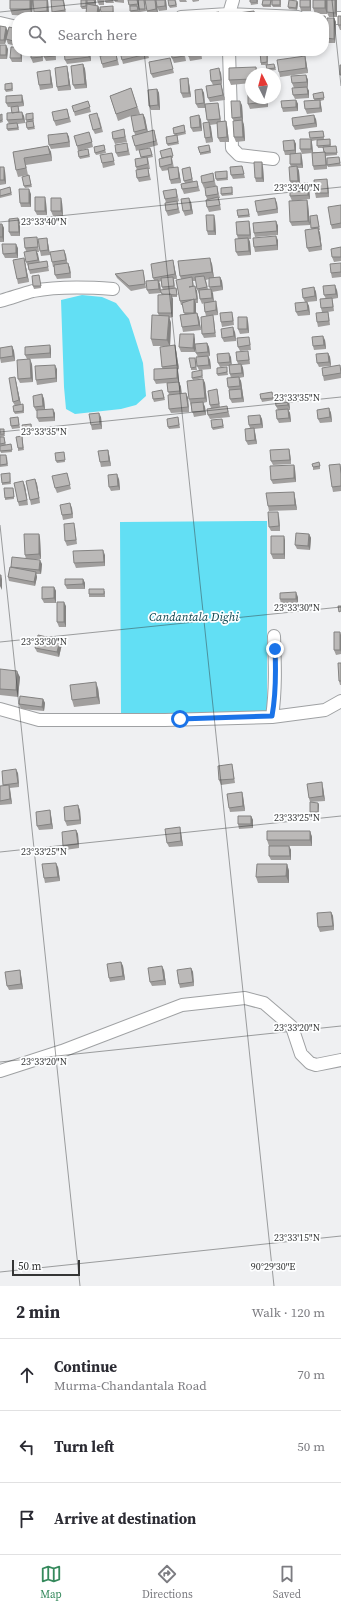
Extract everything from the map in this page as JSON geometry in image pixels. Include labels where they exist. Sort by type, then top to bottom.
[{"type":"street","points":[[229,12],[233,0]]},
{"type":"street","points":[[329,18],[341,18]]},
{"type":"street","points":[[0,23],[12,26]]},
{"type":"street","points":[[229,56],[232,148],[238,155],[273,159]]},
{"type":"street","points":[[0,301],[33,291],[91,287],[113,289]]},
{"type":"street","points":[[272,716],[275,698],[276,674],[274,636]]},
{"type":"street","points":[[0,709],[39,720],[165,720],[272,716],[325,710],[341,701]]},
{"type":"street","points":[[0,1071],[62,1050],[182,1005],[245,998],[264,1003],[292,1027],[301,1054],[310,1063],[316,1065],[341,1060]]},
{"type":"water","points":[[82,295],[102,297],[116,303],[129,319],[143,363],[146,396],[136,405],[121,409],[75,414],[66,409],[61,300]]},
{"type":"water","name":"Candantala Dighi","points":[[267,521],[267,713],[121,713],[120,522]]},
{"type":"building","points":[[10,0],[30,0],[30,9],[10,9]]},
{"type":"building","points":[[33,0],[47,0],[47,11],[34,12]]},
{"type":"building","points":[[51,0],[63,0],[65,10],[52,12]]},
{"type":"building","points":[[81,0],[86,0],[86,6],[81,7]]},
{"type":"building","points":[[87,0],[94,0],[95,3],[87,3]]},
{"type":"building","points":[[128,0],[137,0],[138,4],[129,5]]},
{"type":"building","points":[[138,0],[144,0],[145,9],[139,9]]},
{"type":"building","points":[[145,0],[155,0],[156,9],[147,11]]},
{"type":"building","points":[[156,0],[165,0],[165,6],[157,7]]},
{"type":"building","points":[[168,0],[175,0],[176,5],[169,6]]},
{"type":"building","points":[[250,0],[257,0],[257,2],[250,2]]},
{"type":"building","points":[[263,0],[271,0],[270,5],[262,5]]},
{"type":"building","points":[[272,0],[280,0],[280,5],[272,5]]},
{"type":"building","points":[[289,0],[297,1],[296,8],[288,7]]},
{"type":"building","points":[[300,0],[310,0],[310,7],[300,7]]},
{"type":"building","points":[[313,0],[325,0],[325,8],[313,8]]},
{"type":"building","points":[[327,0],[335,0],[335,13],[327,12]]},
{"type":"building","points":[[87,4],[98,6],[97,12],[86,12]]},
{"type":"building","points":[[113,6],[113,12],[101,12],[100,7]]},
{"type":"building","points":[[130,6],[137,6],[138,10],[130,11]]},
{"type":"building","points":[[338,16],[341,16],[341,25],[338,25]]},
{"type":"building","points":[[329,18],[334,18],[334,39],[329,38]]},
{"type":"building","points":[[0,26],[6,27],[4,40],[0,40]]},
{"type":"building","points":[[9,27],[12,28],[12,41],[6,39]]},
{"type":"building","points":[[0,45],[6,45],[6,55],[0,55]]},
{"type":"building","points":[[11,47],[12,56],[21,56],[21,58],[10,58]]},
{"type":"building","points":[[31,56],[42,57],[31,58]]},
{"type":"building","points":[[65,56],[89,56],[89,57],[65,60]]},
{"type":"building","points":[[100,56],[116,56],[117,60],[102,64]]},
{"type":"building","points":[[121,56],[139,56],[122,60]]},
{"type":"building","points":[[172,56],[184,56],[172,58]]},
{"type":"building","points":[[260,56],[267,56],[267,62],[261,63]]},
{"type":"building","points":[[305,56],[306,68],[281,72],[281,68],[278,68],[277,60]]},
{"type":"building","points":[[170,58],[173,69],[151,74],[149,62]]},
{"type":"building","points":[[83,64],[85,84],[73,85],[71,66]]},
{"type":"building","points":[[274,64],[275,68],[267,68],[266,65]]},
{"type":"building","points":[[67,66],[69,85],[57,87],[55,68]]},
{"type":"building","points":[[256,67],[245,68],[245,79],[229,80],[229,68]]},
{"type":"building","points":[[219,68],[221,80],[211,81],[210,70]]},
{"type":"building","points":[[50,70],[51,84],[39,85],[37,72]]},
{"type":"building","points":[[306,75],[307,82],[292,83],[291,76]]},
{"type":"building","points":[[188,78],[189,93],[181,93],[180,79]]},
{"type":"building","points":[[12,83],[12,89],[5,90],[5,84]]},
{"type":"building","points":[[221,84],[223,95],[208,98],[206,86]]},
{"type":"building","points":[[307,87],[308,94],[293,95],[292,88]]},
{"type":"building","points":[[131,88],[137,107],[116,114],[110,96]]},
{"type":"building","points":[[157,89],[158,105],[149,106],[148,90]]},
{"type":"building","points":[[202,89],[204,103],[196,104],[195,90]]},
{"type":"building","points":[[323,92],[324,98],[314,99],[313,94]]},
{"type":"building","points":[[22,95],[22,102],[6,103],[6,96]]},
{"type":"building","points":[[296,100],[296,107],[282,108],[281,101]]},
{"type":"building","points":[[320,100],[320,108],[305,109],[304,101]]},
{"type":"building","points":[[88,101],[90,107],[74,112],[72,106]]},
{"type":"building","points":[[231,101],[240,101],[241,117],[232,118]]},
{"type":"building","points":[[218,103],[220,119],[207,120],[205,104]]},
{"type":"building","points":[[18,106],[19,112],[12,113],[11,107]]},
{"type":"building","points":[[67,109],[69,118],[54,121],[52,112]]},
{"type":"building","points":[[22,112],[23,119],[7,120],[7,113]]},
{"type":"building","points":[[33,113],[33,119],[26,120],[26,114]]},
{"type":"building","points":[[97,113],[101,128],[93,130],[89,115]]},
{"type":"building","points":[[2,114],[2,120],[0,121],[0,115]]},
{"type":"building","points":[[143,114],[146,129],[134,132],[131,116]]},
{"type":"building","points":[[199,115],[200,127],[191,128],[190,117]]},
{"type":"building","points":[[314,115],[315,123],[293,126],[292,118]]},
{"type":"building","points":[[242,120],[243,137],[234,137],[233,121]]},
{"type":"building","points":[[33,121],[34,127],[27,128],[26,122]]},
{"type":"building","points":[[226,121],[227,137],[218,138],[217,122]]},
{"type":"building","points":[[209,122],[211,137],[205,138],[203,123]]},
{"type":"building","points":[[17,123],[18,128],[7,129],[7,124]]},
{"type":"building","points":[[184,125],[185,132],[174,134],[173,128]]},
{"type":"building","points":[[124,129],[125,137],[113,139],[112,132]]},
{"type":"building","points":[[154,130],[156,141],[135,146],[132,136]]},
{"type":"building","points":[[323,131],[324,137],[310,138],[309,132]]},
{"type":"building","points":[[89,132],[92,142],[77,146],[74,136]]},
{"type":"building","points":[[67,133],[69,142],[49,145],[48,135]]},
{"type":"building","points":[[177,135],[178,142],[167,144],[166,137]]},
{"type":"building","points":[[300,139],[311,139],[311,149],[300,149]]},
{"type":"building","points":[[330,139],[330,145],[317,146],[317,140]]},
{"type":"building","points":[[294,140],[295,150],[284,151],[283,141]]},
{"type":"building","points":[[127,143],[128,151],[116,153],[115,145]]},
{"type":"building","points":[[104,145],[105,150],[95,153],[94,147]]},
{"type":"building","points":[[209,145],[210,151],[200,153],[198,147]]},
{"type":"building","points":[[48,146],[50,154],[24,158],[26,168],[16,170],[13,152]]},
{"type":"building","points":[[336,146],[337,153],[324,152],[323,147]]},
{"type":"building","points":[[150,148],[152,155],[141,157],[139,150]]},
{"type":"building","points":[[171,148],[173,156],[162,158],[160,151]]},
{"type":"building","points":[[88,149],[89,155],[79,157],[78,151]]},
{"type":"building","points":[[325,152],[326,165],[313,166],[312,153]]},
{"type":"building","points":[[112,153],[114,161],[102,163],[100,155]]},
{"type":"building","points":[[301,153],[301,164],[290,164],[290,154]]},
{"type":"building","points":[[171,156],[172,164],[160,167],[159,159]]},
{"type":"building","points":[[147,157],[148,164],[136,167],[135,159]]},
{"type":"building","points":[[339,157],[340,163],[327,165],[327,158]]},
{"type":"building","points":[[254,162],[262,162],[262,178],[255,178]]},
{"type":"building","points":[[242,166],[244,174],[231,175],[230,167]]},
{"type":"building","points":[[297,166],[298,181],[290,181],[289,167]]},
{"type":"building","points":[[0,167],[4,167],[4,180],[0,180]]},
{"type":"building","points":[[178,167],[179,178],[170,180],[168,168]]},
{"type":"building","points":[[190,167],[192,179],[184,181],[182,169]]},
{"type":"building","points":[[148,168],[149,176],[137,178],[136,170]]},
{"type":"building","points":[[227,171],[227,178],[216,179],[215,172]]},
{"type":"building","points":[[213,173],[214,181],[202,183],[201,176]]},
{"type":"building","points":[[29,175],[31,185],[24,186],[22,177]]},
{"type":"building","points":[[327,179],[328,193],[315,193],[314,180]]},
{"type":"building","points":[[197,181],[198,187],[182,189],[181,184]]},
{"type":"building","points":[[308,183],[308,195],[290,196],[290,184]]},
{"type":"building","points":[[217,186],[218,194],[206,196],[205,188]]},
{"type":"building","points":[[10,187],[11,193],[0,196],[0,190]]},
{"type":"building","points":[[232,187],[232,193],[221,194],[221,188]]},
{"type":"building","points":[[19,189],[29,189],[29,203],[20,203]]},
{"type":"building","points":[[176,189],[177,197],[165,199],[163,191]]},
{"type":"building","points":[[35,197],[45,197],[45,211],[35,211]]},
{"type":"building","points":[[218,197],[220,205],[207,207],[206,200]]},
{"type":"building","points":[[51,198],[61,198],[61,211],[51,211]]},
{"type":"building","points":[[189,198],[191,210],[183,211],[181,199]]},
{"type":"building","points":[[275,198],[277,209],[257,212],[255,201]]},
{"type":"building","points":[[307,200],[308,221],[290,222],[289,201]]},
{"type":"building","points":[[177,201],[178,209],[166,211],[165,203]]},
{"type":"building","points":[[341,205],[341,223],[331,225],[328,207]]},
{"type":"building","points":[[248,209],[249,215],[238,216],[237,210]]},
{"type":"building","points":[[206,215],[214,215],[214,231],[207,231]]},
{"type":"building","points":[[317,215],[319,227],[311,228],[310,216]]},
{"type":"building","points":[[18,218],[19,232],[9,232],[9,219]]},
{"type":"building","points":[[249,221],[250,235],[237,235],[236,222]]},
{"type":"building","points":[[276,221],[277,231],[254,233],[253,223]]},
{"type":"building","points":[[0,224],[2,224],[2,237],[0,237]]},
{"type":"building","points":[[318,228],[321,246],[307,248],[305,230]]},
{"type":"building","points":[[276,236],[277,245],[254,247],[253,238]]},
{"type":"building","points":[[37,237],[38,247],[25,248],[24,238]]},
{"type":"building","points":[[47,238],[48,250],[40,251],[38,239]]},
{"type":"building","points":[[248,238],[249,251],[236,252],[235,239]]},
{"type":"building","points":[[2,244],[16,244],[16,253],[3,254]]},
{"type":"building","points":[[341,247],[341,257],[332,257],[331,249]]},
{"type":"building","points":[[36,250],[38,260],[26,262],[24,252]]},
{"type":"building","points":[[64,250],[66,260],[52,262],[50,252]]},
{"type":"building","points":[[24,258],[27,277],[17,279],[13,260]]},
{"type":"building","points":[[210,258],[212,272],[180,276],[178,261]]},
{"type":"building","points":[[173,260],[175,274],[153,278],[151,264]]},
{"type":"building","points":[[47,261],[48,267],[29,270],[28,264]]},
{"type":"building","points":[[68,263],[70,273],[55,275],[54,265]]},
{"type":"building","points":[[341,263],[341,272],[331,273],[330,264]]},
{"type":"building","points":[[143,270],[145,284],[129,286],[115,274]]},
{"type":"building","points":[[39,275],[41,286],[33,286],[32,276]]},
{"type":"building","points":[[204,276],[207,287],[197,289],[195,277]]},
{"type":"building","points":[[173,277],[174,286],[162,287],[161,278]]},
{"type":"building","points":[[192,277],[193,286],[189,287],[195,286],[197,299],[180,301],[176,280]]},
{"type":"building","points":[[220,277],[221,286],[209,287],[209,278]]},
{"type":"building","points":[[158,280],[159,289],[147,290],[146,281]]},
{"type":"building","points":[[335,285],[336,294],[324,295],[323,286]]},
{"type":"building","points":[[314,287],[315,296],[303,298],[302,289]]},
{"type":"building","points":[[176,288],[177,295],[162,294],[160,290]]},
{"type":"building","points":[[211,289],[212,298],[200,299],[199,290]]},
{"type":"building","points":[[171,294],[172,313],[158,313],[158,295]]},
{"type":"building","points":[[332,298],[333,307],[321,308],[320,299]]},
{"type":"building","points":[[194,299],[194,313],[184,313],[182,303]]},
{"type":"building","points":[[216,301],[216,310],[205,312],[204,303]]},
{"type":"building","points":[[307,302],[308,310],[296,312],[295,303]]},
{"type":"building","points":[[232,312],[233,321],[221,322],[220,313]]},
{"type":"building","points":[[328,312],[329,321],[317,322],[316,313]]},
{"type":"building","points":[[197,313],[199,325],[182,327],[180,315]]},
{"type":"building","points":[[152,315],[169,316],[167,340],[151,339]]},
{"type":"building","points":[[213,315],[215,333],[202,334],[201,317]]},
{"type":"building","points":[[238,317],[247,317],[247,329],[238,329]]},
{"type":"building","points":[[233,327],[234,336],[222,338],[221,329]]},
{"type":"building","points":[[180,334],[194,334],[193,348],[179,347]]},
{"type":"building","points":[[323,336],[324,345],[313,346],[312,337]]},
{"type":"building","points":[[249,337],[250,345],[238,347],[237,338]]},
{"type":"building","points":[[207,343],[208,352],[196,353],[195,344]]},
{"type":"building","points":[[50,345],[50,353],[25,355],[25,347]]},
{"type":"building","points":[[175,345],[177,365],[162,367],[160,347]]},
{"type":"building","points":[[12,346],[13,356],[0,358],[0,348]]},
{"type":"building","points":[[248,351],[249,360],[237,361],[236,352]]},
{"type":"building","points":[[229,353],[230,362],[218,363],[217,354]]},
{"type":"building","points":[[328,353],[329,362],[317,363],[316,354]]},
{"type":"building","points":[[208,356],[209,365],[197,366],[196,357]]},
{"type":"building","points":[[189,358],[195,358],[196,367],[191,368]]},
{"type":"building","points":[[30,359],[31,378],[18,379],[17,360]]},
{"type":"building","points":[[241,364],[242,373],[230,374],[229,365]]},
{"type":"building","points":[[55,365],[56,378],[36,380],[35,366]]},
{"type":"building","points":[[340,365],[341,373],[323,376],[322,368]]},
{"type":"building","points":[[227,367],[227,372],[217,374],[217,368]]},
{"type":"building","points":[[177,368],[177,378],[154,380],[154,369]]},
{"type":"building","points":[[202,370],[202,376],[192,378],[192,372]]},
{"type":"building","points":[[15,377],[19,400],[13,402],[9,378]]},
{"type":"building","points":[[239,377],[240,386],[228,387],[227,378]]},
{"type":"building","points":[[203,379],[205,398],[189,399],[187,381]]},
{"type":"building","points":[[179,382],[180,391],[168,392],[167,383]]},
{"type":"building","points":[[217,389],[219,404],[210,405],[208,391]]},
{"type":"building","points":[[241,389],[242,398],[230,399],[229,390]]},
{"type":"building","points":[[162,390],[164,398],[153,399],[152,392]]},
{"type":"building","points":[[272,392],[273,398],[261,399],[260,394]]},
{"type":"building","points":[[186,393],[188,407],[169,409],[168,395]]},
{"type":"building","points":[[42,394],[43,406],[34,407],[33,396]]},
{"type":"building","points":[[287,396],[288,405],[276,406],[275,397]]},
{"type":"building","points":[[203,402],[204,411],[192,412],[191,403]]},
{"type":"building","points":[[23,404],[23,411],[14,412],[13,406]]},
{"type":"building","points":[[227,406],[228,412],[208,415],[207,409]]},
{"type":"building","points":[[329,408],[330,417],[318,419],[317,410]]},
{"type":"building","points":[[53,409],[54,417],[37,418],[37,410]]},
{"type":"building","points":[[288,409],[289,418],[277,419],[276,410]]},
{"type":"building","points":[[99,413],[100,424],[91,425],[89,414]]},
{"type":"building","points":[[260,415],[261,424],[249,425],[248,416]]},
{"type":"building","points":[[18,417],[19,425],[11,426],[10,418]]},
{"type":"building","points":[[178,417],[179,425],[168,427],[167,419]]},
{"type":"building","points":[[222,419],[223,426],[212,428],[211,420]]},
{"type":"building","points":[[31,424],[32,432],[24,433],[22,425]]},
{"type":"building","points":[[254,428],[255,440],[246,441],[245,429]]},
{"type":"building","points":[[0,429],[4,429],[4,434],[0,434]]},
{"type":"building","points":[[22,436],[23,448],[18,448],[16,437]]},
{"type":"building","points":[[0,437],[4,437],[5,443],[0,444]]},
{"type":"building","points":[[11,444],[12,450],[0,451],[0,446]]},
{"type":"building","points":[[289,449],[290,460],[271,461],[270,450]]},
{"type":"building","points":[[108,450],[109,461],[100,462],[98,451]]},
{"type":"building","points":[[64,452],[65,460],[56,461],[55,453]]},
{"type":"building","points":[[0,455],[6,455],[7,464],[0,465]]},
{"type":"building","points":[[319,462],[320,466],[313,467],[312,464]]},
{"type":"building","points":[[340,464],[341,486],[332,487],[329,465]]},
{"type":"building","points":[[294,465],[294,478],[271,480],[270,466]]},
{"type":"building","points":[[10,473],[10,482],[2,483],[1,474]]},
{"type":"building","points":[[67,473],[70,485],[55,488],[52,476]]},
{"type":"building","points":[[117,474],[118,486],[109,487],[108,475]]},
{"type":"building","points":[[35,479],[39,498],[30,500],[26,481]]},
{"type":"building","points":[[23,481],[27,500],[18,502],[14,483]]},
{"type":"building","points":[[4,488],[13,488],[14,497],[5,498]]},
{"type":"building","points":[[294,492],[295,505],[268,506],[266,493]]},
{"type":"building","points":[[70,503],[72,514],[62,515],[60,505]]},
{"type":"building","points":[[268,512],[278,512],[279,526],[269,527]]},
{"type":"building","points":[[74,523],[76,540],[65,541],[64,524]]},
{"type":"building","points":[[296,533],[309,534],[308,546],[295,545]]},
{"type":"building","points":[[24,534],[39,534],[39,554],[25,555]]},
{"type":"building","points":[[271,536],[284,536],[284,554],[271,554]]},
{"type":"building","points":[[103,550],[104,562],[74,563],[73,551]]},
{"type":"building","points":[[12,557],[40,560],[39,570],[11,567]]},
{"type":"building","points":[[10,567],[36,572],[34,582],[8,577]]},
{"type":"building","points":[[65,579],[83,579],[83,584],[65,585]]},
{"type":"building","points":[[42,587],[54,587],[54,598],[42,599]]},
{"type":"building","points":[[89,589],[104,589],[104,594],[89,594]]},
{"type":"building","points":[[296,592],[296,599],[280,599],[280,593]]},
{"type":"building","points":[[57,602],[64,602],[64,622],[57,622]]},
{"type":"building","points":[[338,606],[341,606],[341,611],[339,612]]},
{"type":"building","points":[[334,632],[340,632],[340,650],[334,650]]},
{"type":"building","points":[[38,635],[60,640],[57,652],[35,648]]},
{"type":"building","points":[[338,663],[341,663],[341,681],[339,681]]},
{"type":"building","points":[[0,669],[17,671],[16,690],[0,689]]},
{"type":"building","points":[[96,682],[97,697],[72,700],[70,685]]},
{"type":"building","points":[[20,696],[43,699],[42,707],[19,704]]},
{"type":"building","points":[[232,764],[234,779],[219,780],[218,766]]},
{"type":"building","points":[[16,769],[18,783],[3,785],[2,771]]},
{"type":"building","points":[[322,782],[323,796],[309,798],[307,784]]},
{"type":"building","points":[[9,785],[10,799],[0,801],[0,786]]},
{"type":"building","points":[[242,792],[243,806],[229,808],[227,794]]},
{"type":"building","points":[[310,802],[318,803],[318,812],[310,812]]},
{"type":"building","points":[[78,805],[80,820],[65,821],[64,807]]},
{"type":"building","points":[[50,810],[51,824],[37,826],[36,812]]},
{"type":"building","points":[[238,816],[251,816],[251,824],[238,824]]},
{"type":"building","points":[[180,827],[181,841],[167,843],[165,829]]},
{"type":"building","points":[[76,830],[78,844],[63,846],[62,832]]},
{"type":"building","points":[[267,831],[310,831],[310,840],[267,840]]},
{"type":"building","points":[[269,846],[289,846],[290,856],[269,856]]},
{"type":"building","points":[[56,863],[58,877],[44,878],[42,864]]},
{"type":"building","points":[[257,864],[287,864],[286,876],[256,877]]},
{"type":"building","points":[[331,912],[333,926],[318,927],[317,913]]},
{"type":"building","points":[[121,962],[123,976],[109,978],[107,964]]},
{"type":"building","points":[[162,966],[164,980],[150,982],[148,968]]},
{"type":"building","points":[[191,968],[193,982],[179,984],[177,970]]},
{"type":"building","points":[[20,970],[21,984],[7,986],[5,972]]},
{"type":"route","points":[[180,719],[272,716],[275,698],[275,649]]}]
